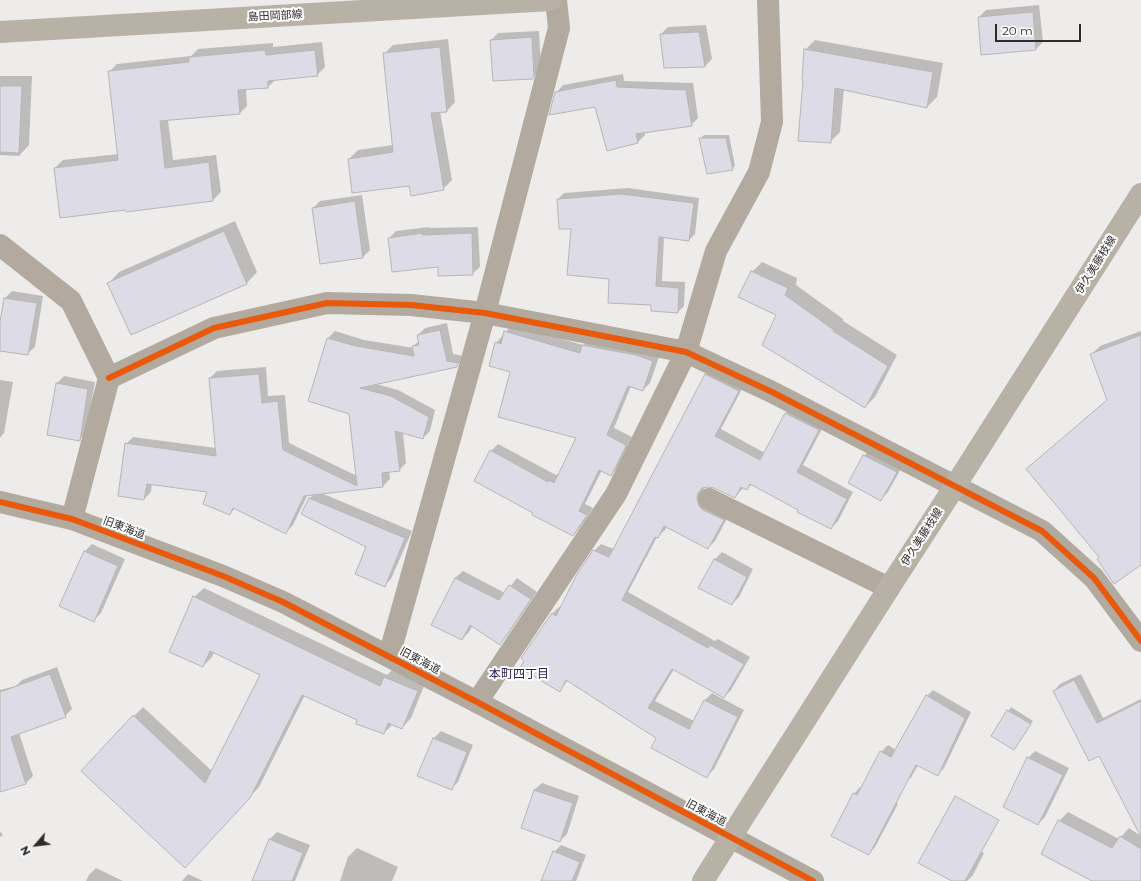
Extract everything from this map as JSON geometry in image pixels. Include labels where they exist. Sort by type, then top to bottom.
[{"type":"main road","name":"島田岡部線","points":[[0,32],[551,0]]},
{"type":"main road","name":"伊久美藤枝線","points":[[703,881],[888,588],[955,486],[1141,194]]},
{"type":"street","points":[[389,656],[485,313],[559,28],[556,0]]},
{"type":"street","points":[[477,702],[616,494],[686,352],[716,251],[759,172],[772,122],[768,0]]},
{"type":"street","points":[[0,245],[72,301],[108,378],[72,519]]},
{"type":"street","points":[[108,378],[214,328],[327,303],[411,305],[485,313],[686,352],[772,392],[1042,531],[1094,578],[1141,641]]},
{"type":"street","points":[[709,499],[888,588]]},
{"type":"street","name":"旧東海道","points":[[0,502],[72,519],[223,576],[283,602],[477,702],[813,881]]},
{"type":"building","points":[[1033,12],[1036,50],[981,55],[978,17]]},
{"type":"building","points":[[699,32],[705,67],[664,68],[660,34]]},
{"type":"building","points":[[532,37],[533,79],[493,81],[490,40]]},
{"type":"building","points":[[440,47],[447,112],[431,113],[444,190],[411,196],[409,186],[352,193],[348,159],[393,152],[383,53]]},
{"type":"building","points":[[804,49],[933,72],[927,108],[835,88],[831,143],[798,141]]},
{"type":"building","points":[[265,50],[266,55],[315,50],[318,76],[268,81],[268,88],[238,90],[240,114],[160,121],[165,168],[209,162],[213,201],[126,212],[125,210],[60,218],[54,168],[118,160],[108,71],[189,62],[189,57]]},
{"type":"building","points":[[616,80],[617,87],[686,90],[692,126],[636,134],[638,143],[607,151],[595,107],[549,115],[555,92]]},
{"type":"building","points":[[0,86],[22,86],[19,153],[0,152]]},
{"type":"building","points":[[699,138],[726,138],[733,170],[707,174]]},
{"type":"building","points":[[621,194],[694,203],[689,241],[659,237],[656,286],[679,288],[678,313],[651,311],[651,305],[608,303],[609,279],[567,275],[571,229],[559,229],[557,199]]},
{"type":"building","points":[[355,201],[363,258],[320,264],[312,208]]},
{"type":"building","points":[[224,231],[247,284],[131,335],[107,283]]},
{"type":"building","points":[[422,233],[422,235],[472,233],[473,275],[438,276],[438,267],[392,272],[388,238]]},
{"type":"building","points":[[751,271],[788,288],[785,295],[834,330],[833,331],[888,366],[865,408],[762,345],[776,315],[738,297]]},
{"type":"building","points":[[4,298],[37,303],[28,355],[0,351],[0,322]]},
{"type":"building","points":[[440,330],[447,361],[458,363],[457,367],[360,388],[391,396],[429,417],[423,439],[395,431],[400,471],[382,473],[383,487],[304,496],[286,534],[233,508],[230,515],[203,504],[207,492],[147,484],[144,500],[118,496],[125,443],[216,456],[209,378],[259,374],[262,403],[278,401],[283,450],[357,486],[349,414],[308,401],[327,338],[356,346],[414,356],[412,346],[419,345],[417,335]]},
{"type":"building","points":[[504,331],[580,353],[582,345],[636,355],[653,361],[643,391],[628,386],[607,435],[626,445],[625,448],[611,476],[599,470],[579,511],[587,515],[573,536],[532,515],[533,513],[474,481],[490,450],[548,482],[549,480],[554,483],[576,438],[498,417],[510,372],[489,366],[495,342],[501,344]]},
{"type":"building","points":[[1141,335],[1141,565],[1114,584],[1097,559],[1099,557],[1026,469],[1107,400],[1090,354]]},
{"type":"building","points":[[705,374],[739,391],[715,436],[760,460],[785,413],[819,430],[797,472],[847,499],[831,529],[797,512],[798,510],[750,484],[747,490],[741,487],[735,498],[714,488],[702,488],[698,493],[697,499],[699,506],[703,510],[724,520],[708,549],[664,526],[658,538],[655,537],[622,600],[708,648],[710,645],[744,664],[724,698],[672,669],[648,708],[689,729],[704,700],[738,717],[707,778],[651,748],[656,738],[566,680],[560,692],[520,668],[524,661],[521,658],[552,613],[556,616],[576,576],[593,550],[609,557]]},
{"type":"building","points":[[56,383],[88,389],[80,441],[47,435]]},
{"type":"building","points":[[863,455],[897,472],[881,501],[848,483]]},
{"type":"building","points":[[309,498],[405,538],[385,587],[355,574],[366,547],[301,514]]},
{"type":"building","points":[[84,551],[118,566],[94,622],[59,606]]},
{"type":"building","points":[[714,559],[747,577],[732,605],[698,588]]},
{"type":"building","points":[[455,578],[499,600],[509,585],[531,599],[500,645],[470,625],[462,640],[431,625]]},
{"type":"building","points":[[193,596],[380,686],[384,677],[418,691],[402,729],[388,723],[384,734],[356,724],[357,720],[302,695],[250,798],[185,868],[81,771],[133,715],[205,783],[260,675],[210,651],[203,667],[169,652]]},
{"type":"building","points":[[50,674],[66,717],[11,737],[26,784],[0,792],[0,692]]},
{"type":"building","points":[[1074,680],[1097,723],[1141,701],[1141,837],[1099,756],[1089,761],[1053,691]]},
{"type":"building","points":[[926,695],[965,718],[938,776],[916,765],[869,855],[831,836],[853,793],[857,795],[880,751],[891,757]]},
{"type":"building","points":[[1007,710],[1031,724],[1014,750],[991,736]]},
{"type":"building","points":[[433,738],[467,752],[452,790],[417,776]]},
{"type":"building","points":[[1027,757],[1063,775],[1038,825],[1003,807]]},
{"type":"building","points":[[534,790],[573,803],[560,842],[521,828]]},
{"type":"building","points":[[955,796],[999,820],[965,881],[952,881],[918,863]]},
{"type":"building","points":[[1058,820],[1112,848],[1120,836],[1141,849],[1141,881],[1092,881],[1041,854]]},
{"type":"building","points":[[269,839],[303,853],[292,881],[252,881]]},
{"type":"building","points":[[553,851],[580,862],[572,881],[541,881]]},
{"type":"cycle path","points":[[109,378],[214,328],[327,303],[411,305],[485,313],[686,352],[772,392],[1042,531],[1094,578],[1141,641]]},
{"type":"cycle path","points":[[0,502],[72,519],[223,576],[283,602],[477,702],[813,881]]},
{"type":"district","name":"本町四丁目","points":[[519,674]]}]
